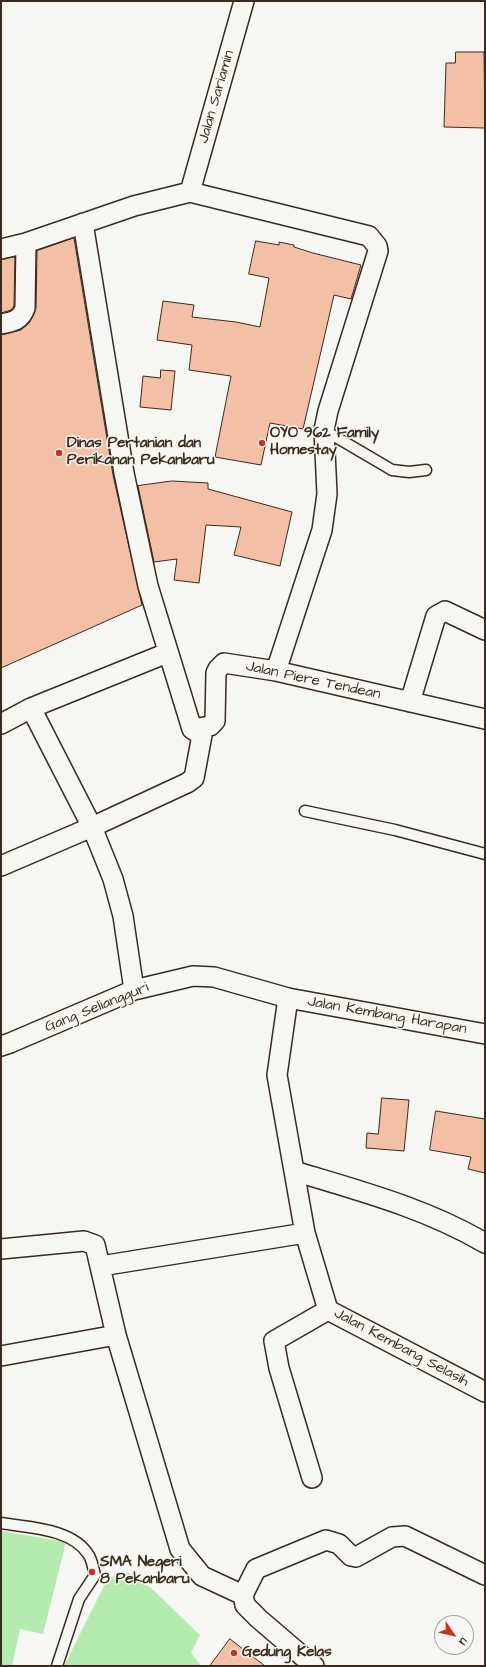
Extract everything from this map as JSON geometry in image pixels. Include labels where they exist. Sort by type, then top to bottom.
[{"type":"street","name":"Jalan Sariamin","points":[[190,192],[244,1]]},
{"type":"street","points":[[1,249],[26,243],[134,206],[190,192],[369,236],[378,246],[378,251],[328,411],[324,430],[327,494],[322,530],[276,671]]},
{"type":"street","points":[[1,866],[92,827],[187,783],[194,778],[202,735],[192,728],[167,653],[148,586],[124,473],[83,223]]},
{"type":"street","points":[[1,324],[18,320],[23,315],[25,308],[26,243]]},
{"type":"street","points":[[410,702],[436,616],[445,611],[485,630]]},
{"type":"street","points":[[1,724],[31,708],[167,653]]},
{"type":"street","name":"Jalan Piere Tendean","points":[[192,728],[210,726],[215,721],[216,673],[221,665],[228,663],[276,671],[485,719]]},
{"type":"street","points":[[31,708],[92,827],[114,879],[123,916],[134,990]]},
{"type":"street","name":"Gang Seliangguri","points":[[1,1046],[134,990],[193,976],[214,977],[288,998]]},
{"type":"street","points":[[288,998],[277,1075],[305,1233],[328,1310]]},
{"type":"street","name":"Jalan Kembang Harapan","points":[[288,998],[485,1034]]},
{"type":"street","points":[[294,1171],[406,1205],[456,1226],[485,1243]]},
{"type":"street","points":[[100,1266],[305,1233]]},
{"type":"street","points":[[1,1250],[84,1241],[95,1245],[116,1335],[180,1549],[202,1576],[242,1595],[246,1605],[259,1619],[314,1666]]},
{"type":"street","name":"Jalan Kembang Selasih","points":[[312,1478],[279,1368],[274,1341],[328,1310],[485,1392]]},
{"type":"street","points":[[1,1356],[116,1335]]},
{"type":"street","points":[[242,1595],[256,1569],[326,1540],[339,1544],[351,1556],[356,1557],[392,1537],[405,1536],[485,1575]]},
{"type":"lane","points":[[324,430],[392,470],[409,472],[426,470]]},
{"type":"lane","points":[[305,811],[395,830],[485,854]]},
{"type":"lane","points":[[1,1523],[53,1532],[75,1540],[89,1554],[94,1574],[79,1599],[57,1666]]},
{"type":"green space","points":[[1,1531],[66,1542],[43,1634],[20,1629],[12,1666],[1,1666]]},
{"type":"green space","points":[[120,1573],[130,1573],[152,1589],[200,1635],[191,1653],[201,1666],[64,1666],[107,1580]]},
{"type":"building","points":[[456,52],[484,52],[485,128],[444,127],[446,63],[455,63]]},
{"type":"building","name":"Dinas Pertanian dan Perikanan Pekanbaru","points":[[74,238],[113,475],[142,605],[1,668],[1,335],[21,330],[29,323],[33,316],[36,308],[37,251]]},
{"type":"building","points":[[256,241],[279,245],[279,242],[294,245],[294,247],[313,253],[361,265],[351,299],[334,295],[303,429],[270,423],[261,465],[215,457],[231,376],[189,370],[192,345],[157,340],[163,301],[194,305],[192,317],[236,322],[260,327],[269,278],[249,274]]},
{"type":"building","points":[[15,257],[14,306],[11,310],[1,313],[1,260]]},
{"type":"building","points":[[161,370],[175,371],[171,410],[140,407],[143,376],[160,378]]},
{"type":"building","points":[[172,481],[208,483],[208,489],[292,512],[280,566],[234,555],[241,527],[206,525],[199,583],[174,580],[177,559],[154,562],[138,486]]},
{"type":"building","points":[[382,1098],[409,1100],[404,1151],[366,1148],[367,1133],[378,1134]]},
{"type":"building","points":[[436,1111],[485,1119],[485,1173],[468,1169],[471,1157],[430,1150]]},
{"type":"building","name":"Gedung Kelas","points":[[230,1639],[265,1666],[210,1666]]},
{"type":"place","name":"OYO 962 Family Homestay","points":[[262,443]]},
{"type":"place","name":"Dinas Pertanian dan Perikanan Pekanbaru","points":[[59,453]]},
{"type":"place","name":"SMA Negeri 8 Pekanbaru","points":[[92,1572]]},
{"type":"place","name":"Gedung Kelas","points":[[234,1653]]}]
